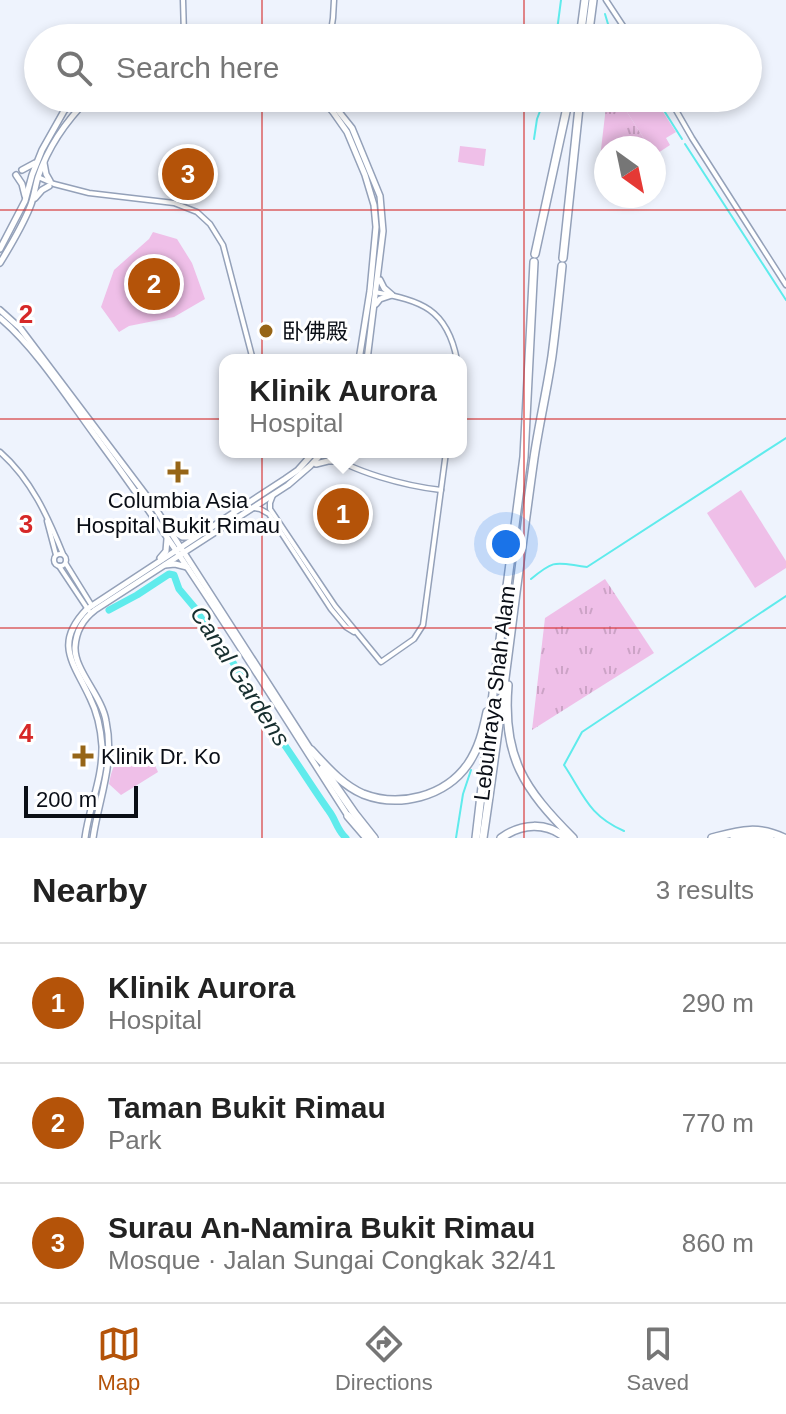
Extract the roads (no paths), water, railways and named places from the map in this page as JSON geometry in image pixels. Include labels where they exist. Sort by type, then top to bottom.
[{"type":"highway","points":[[582,24],[585,0]]},
{"type":"highway","points":[[590,24],[593,0]]},
{"type":"highway","name":"Lebuhraya Shah Alam","points":[[476,838],[524,457],[535,258],[566,112]]},
{"type":"highway","name":"Lebuhraya Shah Alam","points":[[483,838],[534,456],[552,357],[578,112]]},
{"type":"highway","points":[[510,650],[506,712],[512,751],[537,800],[573,838]]},
{"type":"highway","points":[[311,750],[342,781],[363,794],[392,800],[423,797],[448,784],[467,765],[482,734],[494,685]]},
{"type":"highway","points":[[311,750],[374,838]]},
{"type":"highway","points":[[348,816],[361,838]]},
{"type":"highway","points":[[348,816],[367,838]]},
{"type":"highway","points":[[557,820],[580,838]]},
{"type":"highway","points":[[501,838],[517,828],[532,826],[552,829],[566,838]]},
{"type":"highway","points":[[712,838],[751,829],[784,838]]},
{"type":"highway","points":[[734,838],[752,835],[770,838]]},
{"type":"main road","points":[[0,263],[17,236],[41,160],[63,112]]},
{"type":"main road","points":[[22,170],[41,160],[76,112]]},
{"type":"main road","points":[[333,112],[356,152],[374,205],[374,306],[368,354]]},
{"type":"main road","points":[[339,112],[352,128],[380,196],[383,231],[378,275],[360,354]]},
{"type":"main road","points":[[0,249],[28,202],[51,183],[41,160]]},
{"type":"main road","points":[[16,175],[28,202]]},
{"type":"main road","points":[[374,306],[380,299],[392,295],[381,284],[378,275]]},
{"type":"main road","points":[[0,310],[20,328],[178,536],[198,536]]},
{"type":"main road","points":[[0,318],[35,355],[180,551]]},
{"type":"main road","points":[[308,464],[310,458]]},
{"type":"main road","points":[[85,838],[100,773],[102,745],[91,699],[70,658],[69,645],[75,624],[91,609],[159,564],[274,493],[316,458]]},
{"type":"main road","points":[[180,551],[308,464],[331,458]]},
{"type":"main road","points":[[152,503],[180,551],[311,750]]},
{"type":"main road","points":[[219,529],[194,549],[191,567],[348,816]]},
{"type":"main road","points":[[159,564],[167,548],[167,535]]},
{"type":"main road","points":[[159,564],[191,567]]},
{"type":"main road","points":[[91,609],[80,626],[75,655],[100,701],[106,720],[108,773],[93,838]]},
{"type":"street","points":[[183,0],[184,24]]},
{"type":"street","points":[[332,24],[334,0]]},
{"type":"street","points":[[606,0],[622,24]]},
{"type":"street","points":[[677,112],[786,285]]},
{"type":"street","points":[[34,179],[89,193],[174,203],[197,212],[215,231],[226,252],[251,354]]},
{"type":"street","points":[[373,292],[419,302],[428,307],[446,328],[455,354]]},
{"type":"street","points":[[0,452],[33,490],[54,530],[66,564],[91,609]]},
{"type":"street","points":[[340,458],[380,477],[441,490]]},
{"type":"street","points":[[274,493],[270,509],[356,634],[381,662],[414,639],[423,625],[445,458]]},
{"type":"street","points":[[251,508],[269,514],[331,609],[356,634]]},
{"type":"street","points":[[47,519],[56,555],[54,563],[91,609]]},
{"type":"street","points":[[56,555],[63,554]]},
{"type":"street","points":[[59,566],[66,564]]},
{"type":"street","points":[[309,568],[310,578]]},
{"type":"waterway","points":[[558,24],[561,0]]},
{"type":"waterway","points":[[605,14],[608,24]]},
{"type":"waterway","points":[[534,139],[540,112]]},
{"type":"waterway","points":[[665,112],[682,139]]},
{"type":"waterway","points":[[685,144],[786,300]]},
{"type":"waterway","points":[[531,579],[552,565],[587,567],[786,438]]},
{"type":"waterway","name":"Canal Gardens","points":[[109,610],[169,574],[174,575],[179,589],[221,644],[346,838]]},
{"type":"waterway","points":[[624,831],[594,811],[564,765],[582,732],[786,596]]},
{"type":"waterway","points":[[456,838],[463,794],[471,770]]},
{"type":"place","name":"Surau An-Namira Bukit Rimau","points":[[188,174]]},
{"type":"place","name":"Taman Bukit Rimau","points":[[154,284]]},
{"type":"place","name":"卧佛殿","points":[[266,331]]},
{"type":"place","name":"Columbia Asia Hospital Bukit Rimau","points":[[178,472]]},
{"type":"place","name":"Klinik Aurora","points":[[343,514]]},
{"type":"place","name":"Klinik Dr. Ko","points":[[83,756]]}]
